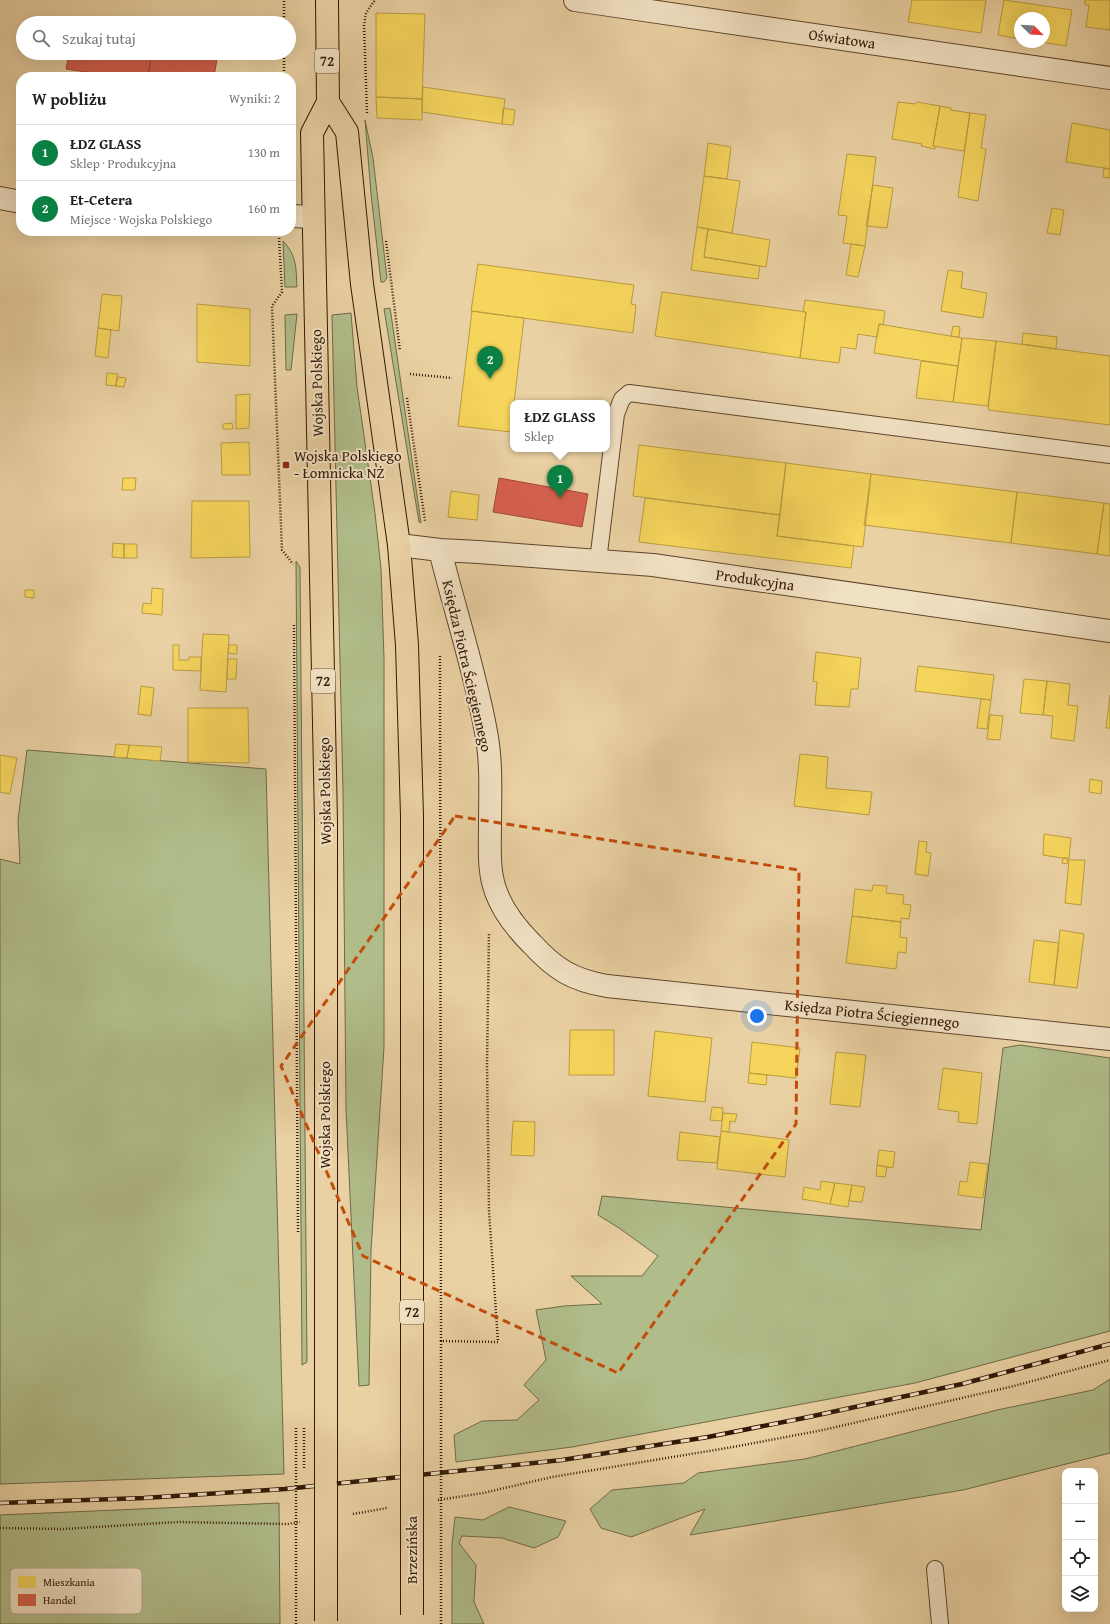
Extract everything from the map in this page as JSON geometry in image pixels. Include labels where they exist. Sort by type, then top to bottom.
[{"type":"main road","name":"Wojska Polskiego","points":[[326,1622],[326,822],[312,133],[328,102],[327,0]]},
{"type":"main road","name":"72","points":[[328,102],[347,132],[362,284],[399,545]]},
{"type":"main road","name":"Brzezińska","points":[[399,545],[407,645],[412,816],[412,1619]]},
{"type":"street","name":"Oświatowa","points":[[575,0],[1110,78]]},
{"type":"street","points":[[0,198],[16,201]]},
{"type":"street","points":[[296,216],[313,217]]},
{"type":"street","name":"Produkcyjna","points":[[399,545],[436,550],[653,565],[1110,631]]},
{"type":"street","name":"Księdza Piotra Ściegiennego","points":[[436,550],[486,732],[491,775],[490,861],[492,878],[496,892],[514,922],[537,950],[557,968],[567,974],[590,983],[607,986],[1110,1039]]},
{"type":"lane","points":[[598,561],[616,414],[622,400],[629,393],[1110,455]]},
{"type":"lane","points":[[935,1569],[940,1624]]},
{"type":"path","points":[[284,0],[284,16]]},
{"type":"path","points":[[367,116],[364,25],[366,13],[375,0]]},
{"type":"path","points":[[284,60],[284,72]]},
{"type":"path","points":[[278,236],[282,292],[272,306],[282,550],[293,563],[294,571]]},
{"type":"path","points":[[386,240],[401,359]]},
{"type":"path","points":[[410,374],[452,378]]},
{"type":"path","points":[[406,390],[425,524],[436,550]]},
{"type":"path","points":[[294,619],[298,1234]]},
{"type":"path","points":[[440,653],[441,1624]]},
{"type":"path","points":[[441,1341],[498,1342],[489,1212],[487,1064],[489,930]]},
{"type":"path","points":[[436,1500],[483,1493],[552,1477],[734,1447],[823,1430],[1014,1386],[1110,1360]]},
{"type":"path","points":[[303,1421],[304,1428]]},
{"type":"path","points":[[296,1428],[296,1624]]},
{"type":"path","points":[[350,1514],[389,1508]]},
{"type":"path","points":[[0,1528],[63,1529],[178,1522],[288,1524],[303,1522]]},
{"type":"highlighted area","points":[[455,816],[799,870],[796,1124],[618,1373],[363,1256],[281,1066]]},
{"type":"green space","points":[[365,120],[373,158],[387,278],[384,282],[381,282],[371,194]]},
{"type":"green space","points":[[283,241],[291,252],[295,262],[297,287],[285,287]]},
{"type":"green space","points":[[390,308],[421,523],[419,522],[384,309]]},
{"type":"green space","points":[[351,313],[357,387],[375,513],[381,569],[384,658],[384,1047],[371,1251],[369,1385],[359,1386],[346,1109],[343,792],[332,315]]},
{"type":"green space","points":[[297,314],[291,370],[286,370],[285,315]]},
{"type":"green space","points":[[296,561],[300,567],[307,1362],[302,1365]]},
{"type":"green space","points":[[27,750],[266,769],[284,1474],[0,1484],[0,859],[20,864],[18,820]]},
{"type":"green space","points":[[1020,1045],[1110,1058],[1110,1331],[915,1383],[572,1447],[456,1462],[454,1435],[482,1421],[517,1420],[539,1400],[524,1385],[546,1360],[536,1310],[564,1306],[602,1304],[571,1276],[642,1276],[658,1256],[598,1215],[602,1196],[981,1230],[1003,1048]]},
{"type":"green space","points":[[1110,1379],[1110,1453],[963,1490],[690,1535],[705,1509],[631,1537],[601,1528],[590,1509],[612,1490],[684,1483],[698,1473],[805,1459],[997,1410],[1093,1390]]},
{"type":"green space","points":[[279,1503],[280,1624],[0,1624],[0,1515]]},
{"type":"green space","points":[[509,1507],[566,1521],[558,1537],[534,1548],[502,1538],[462,1536],[459,1543],[476,1565],[474,1602],[484,1624],[452,1624],[452,1544],[455,1517],[483,1520]]},
{"type":"building: Mieszkania","points":[[912,0],[986,0],[981,33],[908,22]]},
{"type":"building: Mieszkania","points":[[1004,0],[1072,10],[1066,46],[1050,43],[1050,12],[1014,12],[1014,38],[998,35]]},
{"type":"building: Mieszkania","points":[[1085,0],[1110,0],[1110,30],[1086,27],[1089,5],[1085,5]]},
{"type":"building: Mieszkania","points":[[376,13],[425,14],[422,99],[376,97]]},
{"type":"building: Mieszkania","points":[[423,87],[505,99],[502,124],[422,112]]},
{"type":"building: Mieszkania","points":[[376,97],[422,99],[422,120],[377,118]]},
{"type":"building: Mieszkania","points":[[898,102],[915,104],[917,102],[940,106],[933,146],[935,146],[935,149],[921,146],[922,144],[892,139]]},
{"type":"building: Mieszkania","points":[[940,106],[951,108],[951,110],[970,113],[964,151],[933,146]]},
{"type":"building: Mieszkania","points":[[503,108],[515,110],[513,125],[502,124]]},
{"type":"building: Mieszkania","points":[[970,113],[986,115],[981,148],[986,149],[978,201],[958,197]]},
{"type":"building: Mieszkania","points":[[1072,123],[1110,130],[1110,169],[1066,162]]},
{"type":"building: Mieszkania","points":[[708,143],[731,147],[727,179],[704,176]]},
{"type":"building: Mieszkania","points":[[847,154],[876,157],[865,246],[843,243],[847,216],[838,215]]},
{"type":"building: Mieszkania","points":[[1104,168],[1110,169],[1110,178],[1103,177]]},
{"type":"building: Mieszkania","points":[[704,176],[740,181],[732,233],[697,227]]},
{"type":"building: Mieszkania","points":[[873,185],[893,188],[887,228],[866,226]]},
{"type":"building: Mieszkania","points":[[1052,208],[1064,210],[1060,235],[1047,233]]},
{"type":"building: Mieszkania","points":[[697,227],[708,229],[704,257],[760,266],[758,279],[691,270]]},
{"type":"building: Mieszkania","points":[[708,229],[770,240],[766,267],[704,257]]},
{"type":"building: Mieszkania","points":[[851,244],[865,246],[858,277],[846,275]]},
{"type":"building: Mieszkania","points":[[478,264],[634,285],[631,304],[636,305],[633,333],[471,311]]},
{"type":"building: Mieszkania","points":[[948,270],[963,272],[961,288],[987,293],[983,318],[941,311]]},
{"type":"building: Mieszkania","points":[[662,292],[806,312],[800,358],[655,336]]},
{"type":"building: Mieszkania","points":[[102,294],[122,296],[119,331],[98,328]]},
{"type":"building: Mieszkania","points":[[805,300],[885,311],[883,325],[879,324],[877,337],[858,334],[856,349],[841,347],[839,363],[800,358],[806,312],[803,312]]},
{"type":"building: Mieszkania","points":[[197,304],[250,309],[250,366],[197,362]]},
{"type":"building: Mieszkania","points":[[472,311],[524,318],[514,400],[510,400],[510,432],[458,426]]},
{"type":"building: Mieszkania","points":[[879,324],[962,338],[958,366],[874,353]]},
{"type":"building: Mieszkania","points":[[953,326],[960,327],[959,337],[951,336]]},
{"type":"building: Mieszkania","points":[[98,328],[111,330],[108,358],[95,356]]},
{"type":"building: Mieszkania","points":[[1023,333],[1057,337],[1056,349],[1022,344]]},
{"type":"building: Mieszkania","points":[[962,338],[996,341],[988,406],[953,402]]},
{"type":"building: Mieszkania","points":[[996,341],[1110,356],[1110,425],[988,410]]},
{"type":"building: Mieszkania","points":[[921,361],[958,366],[953,402],[916,398]]},
{"type":"building: Mieszkania","points":[[107,373],[118,374],[116,386],[106,385]]},
{"type":"building: Mieszkania","points":[[117,377],[126,378],[124,387],[116,386]]},
{"type":"building: Mieszkania","points":[[250,394],[249,428],[236,429],[236,395]]},
{"type":"building: Mieszkania","points":[[232,423],[233,429],[223,429],[223,424]]},
{"type":"building: Mieszkania","points":[[249,442],[250,475],[222,475],[221,443]]},
{"type":"building: Mieszkania","points":[[639,445],[786,463],[780,515],[633,496]]},
{"type":"building: Mieszkania","points":[[786,463],[871,474],[863,547],[777,536]]},
{"type":"building: Mieszkania","points":[[871,474],[1017,492],[1011,543],[864,525]]},
{"type":"building: Mieszkania","points":[[123,478],[136,478],[135,490],[122,490]]},
{"type":"building: Mieszkania","points":[[451,491],[479,495],[477,520],[448,517]]},
{"type":"building: Mieszkania","points":[[1017,492],[1104,503],[1097,554],[1011,543]]},
{"type":"building: Mieszkania","points":[[645,498],[780,515],[777,536],[854,546],[851,568],[639,542]]},
{"type":"building: Mieszkania","points":[[192,501],[249,501],[250,557],[191,558]]},
{"type":"building: Mieszkania","points":[[1104,503],[1110,504],[1110,556],[1097,554]]},
{"type":"building: Mieszkania","points":[[113,543],[124,544],[124,558],[112,557]]},
{"type":"building: Mieszkania","points":[[124,544],[137,544],[137,558],[124,558]]},
{"type":"building: Mieszkania","points":[[152,588],[163,589],[162,615],[142,613],[143,603],[151,604]]},
{"type":"building: Mieszkania","points":[[25,590],[34,590],[34,598],[25,597]]},
{"type":"building: Mieszkania","points":[[203,634],[229,635],[226,692],[200,690]]},
{"type":"building: Mieszkania","points":[[173,645],[179,645],[179,660],[189,660],[189,657],[201,657],[201,671],[173,670]]},
{"type":"building: Mieszkania","points":[[229,645],[237,645],[237,654],[228,653]]},
{"type":"building: Mieszkania","points":[[816,652],[861,658],[858,689],[851,689],[849,707],[815,705],[817,682],[813,681]]},
{"type":"building: Mieszkania","points":[[228,659],[237,659],[236,679],[227,679]]},
{"type":"building: Mieszkania","points":[[918,666],[994,675],[991,700],[915,691]]},
{"type":"building: Mieszkania","points":[[1024,679],[1047,681],[1043,715],[1020,713]]},
{"type":"building: Mieszkania","points":[[1047,681],[1070,684],[1068,705],[1078,706],[1074,741],[1051,738],[1053,716],[1043,715]]},
{"type":"building: Mieszkania","points":[[141,686],[154,688],[151,716],[138,714]]},
{"type":"building: Mieszkania","points":[[1110,695],[1110,728],[1106,728]]},
{"type":"building: Mieszkania","points":[[981,699],[991,700],[987,729],[977,728]]},
{"type":"building: Mieszkania","points":[[188,708],[248,708],[249,763],[188,762]]},
{"type":"building: Mieszkania","points":[[990,715],[1003,716],[1000,740],[987,739]]},
{"type":"building: Mieszkania","points":[[116,744],[129,745],[127,758],[114,757]]},
{"type":"building: Mieszkania","points":[[129,745],[162,747],[160,761],[127,758]]},
{"type":"building: Mieszkania","points":[[800,754],[828,757],[826,788],[872,792],[869,815],[794,806]]},
{"type":"building: Mieszkania","points":[[0,755],[17,758],[10,794],[0,792]]},
{"type":"building: Mieszkania","points":[[1090,779],[1102,781],[1101,794],[1089,792]]},
{"type":"building: Mieszkania","points":[[1044,834],[1071,838],[1069,859],[1043,855]]},
{"type":"building: Mieszkania","points":[[919,841],[927,842],[926,852],[931,853],[928,876],[915,874]]},
{"type":"building: Mieszkania","points":[[1063,858],[1068,858],[1067,864],[1062,863]]},
{"type":"building: Mieszkania","points":[[1069,860],[1085,860],[1081,905],[1065,903]]},
{"type":"building: Mieszkania","points":[[873,885],[887,886],[886,893],[904,895],[903,904],[911,905],[909,919],[901,918],[901,922],[852,916],[855,889],[872,891]]},
{"type":"building: Mieszkania","points":[[852,916],[901,922],[900,937],[907,938],[906,953],[898,952],[896,969],[846,963]]},
{"type":"building: Mieszkania","points":[[1060,930],[1084,934],[1077,988],[1054,985]]},
{"type":"building: Mieszkania","points":[[1034,940],[1059,943],[1054,985],[1029,982]]},
{"type":"building: Mieszkania","points":[[570,1030],[614,1030],[614,1075],[569,1075]]},
{"type":"building: Mieszkania","points":[[655,1031],[712,1038],[705,1102],[648,1096]]},
{"type":"building: Mieszkania","points":[[752,1042],[800,1048],[796,1078],[749,1073]]},
{"type":"building: Mieszkania","points":[[836,1052],[866,1055],[860,1107],[830,1104]]},
{"type":"building: Mieszkania","points":[[943,1068],[982,1073],[977,1124],[958,1122],[959,1112],[938,1109]]},
{"type":"building: Mieszkania","points":[[749,1073],[767,1075],[766,1085],[748,1083]]},
{"type":"building: Mieszkania","points":[[712,1107],[723,1108],[722,1121],[710,1120]]},
{"type":"building: Mieszkania","points":[[723,1113],[737,1114],[735,1122],[730,1121],[729,1132],[721,1131]]},
{"type":"building: Mieszkania","points":[[513,1121],[535,1122],[534,1156],[511,1155]]},
{"type":"building: Mieszkania","points":[[721,1131],[789,1140],[785,1177],[717,1169]]},
{"type":"building: Mieszkania","points":[[680,1132],[720,1137],[717,1163],[677,1160]]},
{"type":"building: Mieszkania","points":[[879,1150],[895,1152],[893,1168],[877,1165]]},
{"type":"building: Mieszkania","points":[[970,1162],[988,1164],[983,1198],[958,1195],[960,1181],[967,1182]]},
{"type":"building: Mieszkania","points":[[877,1165],[887,1167],[885,1177],[876,1176]]},
{"type":"building: Mieszkania","points":[[821,1181],[835,1183],[830,1204],[802,1199],[804,1187],[820,1190]]},
{"type":"building: Mieszkania","points":[[835,1183],[852,1185],[848,1207],[830,1204]]},
{"type":"building: Mieszkania","points":[[852,1185],[865,1187],[862,1202],[849,1201]]},
{"type":"building: Handel","points":[[68,60],[150,60],[149,72],[86,72],[66,69]]},
{"type":"building: Handel","points":[[151,60],[217,60],[215,72],[149,72]]},
{"type":"building: Handel","points":[[499,478],[588,494],[582,527],[493,512]]},
{"type":"railway","points":[[0,1503],[144,1498],[285,1489],[562,1460],[708,1437],[804,1418],[962,1384],[1110,1344]]},
{"type":"place","name":"Et-Cetera","points":[[490,379]]},
{"type":"place","name":"Wojska Polskiego - Łomnicka NŻ","points":[[286,465]]},
{"type":"place","name":"ŁDZ GLASS","points":[[560,498]]}]
